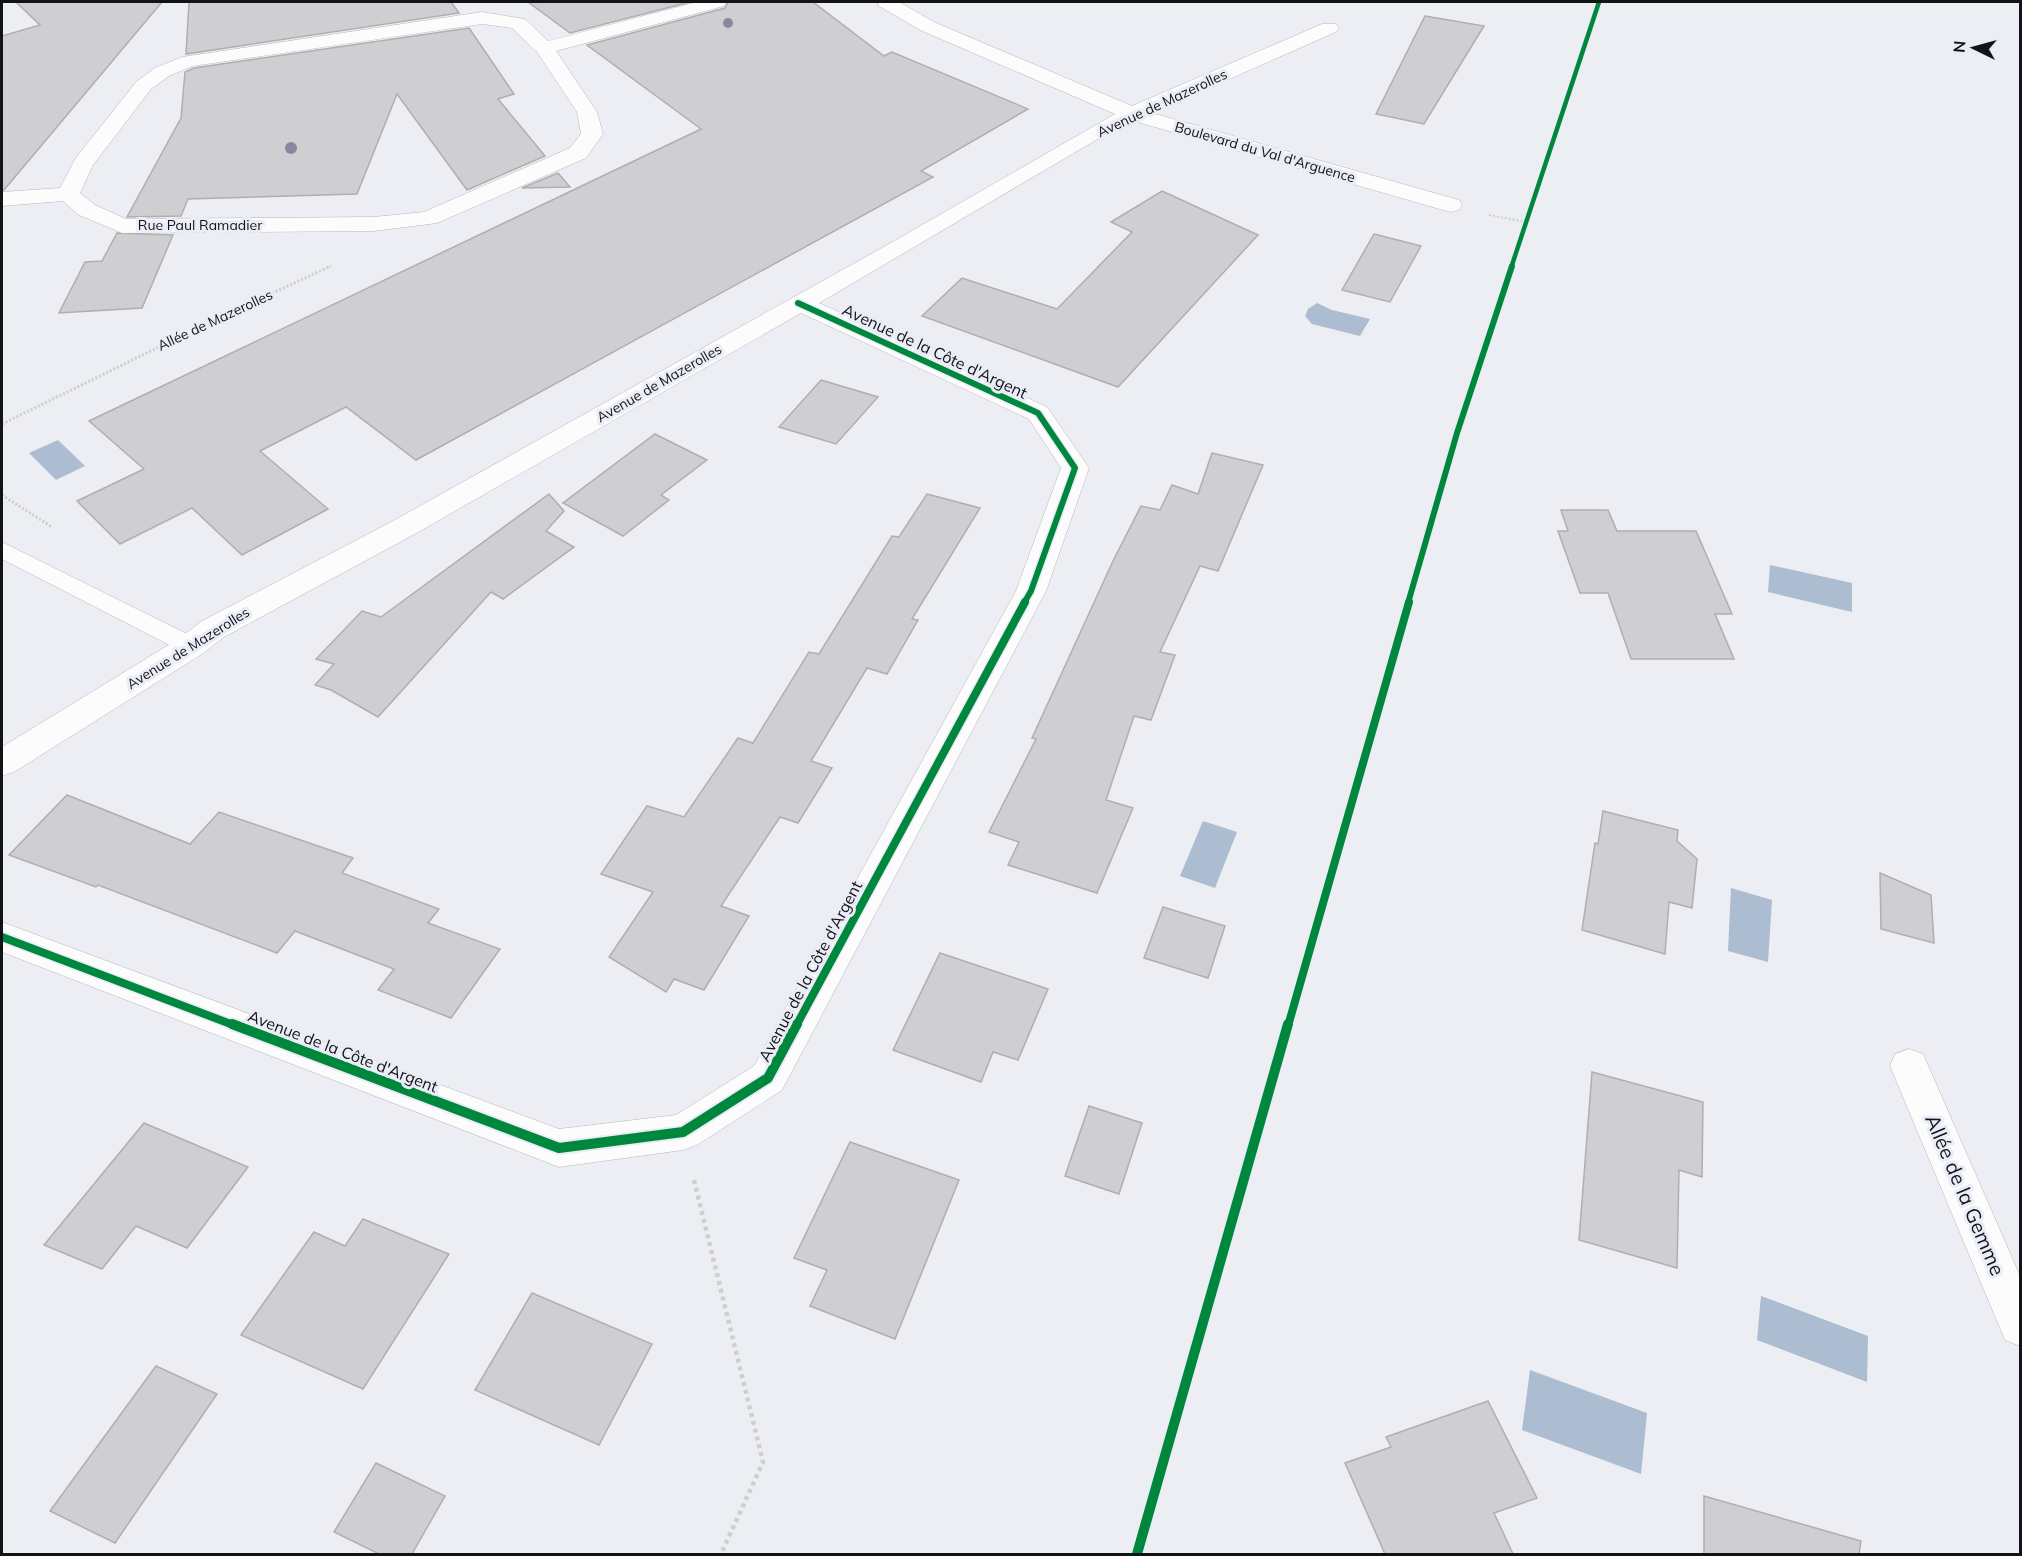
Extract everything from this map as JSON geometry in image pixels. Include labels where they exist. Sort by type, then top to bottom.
[{"type":"street","points":[[544,48],[717,2]]},
{"type":"street","name":"Boulevard du Val d'Arguence","points":[[886,2],[927,26],[1133,114],[1451,205]]},
{"type":"street","name":"Rue Paul Ramadier","points":[[482,18],[518,24],[544,48],[586,112],[592,134],[578,153],[429,218],[374,225],[122,226],[87,210],[68,194],[83,165],[144,85],[162,72],[189,61],[482,18]]},
{"type":"street","name":"Avenue de Mazerolles","points":[[2,763],[191,646],[213,629],[403,528],[904,245],[1111,123],[1329,28]]},
{"type":"street","points":[[2,199],[68,194]]},
{"type":"street","name":"Avenue de la Côte d'Argent","points":[[2,937],[559,1148],[682,1132],[768,1078],[1031,591],[1075,468],[1038,413],[798,303]]},
{"type":"street","name":"Allée de la Gemme","points":[[1910,1066],[2020,1325]]},
{"type":"lane","points":[[2,550],[191,646]]},
{"type":"path","points":[[682,1132],[763,1462],[721,1554]]},
{"type":"water","points":[[1317,303],[1332,310],[1370,319],[1360,336],[1312,324],[1305,316],[1308,309]]},
{"type":"water","points":[[58,440],[85,466],[56,480],[29,453]]},
{"type":"water","points":[[1770,565],[1852,583],[1852,612],[1768,592]]},
{"type":"water","points":[[1203,821],[1237,832],[1215,888],[1180,876]]},
{"type":"water","points":[[1731,888],[1772,900],[1768,962],[1728,951]]},
{"type":"water","points":[[1761,1296],[1868,1336],[1867,1382],[1757,1340]]},
{"type":"water","points":[[1530,1370],[1647,1413],[1641,1474],[1522,1430]]},
{"type":"building","points":[[16,2],[162,2],[2,190],[2,36],[40,25]]},
{"type":"building","points":[[189,2],[451,2],[459,13],[186,54]]},
{"type":"building","points":[[528,2],[690,2],[570,33]]},
{"type":"building","points":[[728,2],[813,2],[884,56],[892,52],[1028,109],[921,171],[933,177],[416,460],[346,407],[260,451],[328,509],[242,555],[192,508],[120,544],[77,501],[144,469],[89,421],[701,129],[587,45],[725,8]]},
{"type":"building","points":[[1425,16],[1484,26],[1424,124],[1376,114]]},
{"type":"building","points":[[469,28],[514,94],[498,99],[545,156],[467,190],[397,94],[357,194],[188,199],[181,216],[127,217],[181,118],[185,72],[194,68]]},
{"type":"building","points":[[558,173],[570,187],[522,188]]},
{"type":"building","points":[[1162,191],[1258,235],[1118,387],[922,316],[962,278],[1057,309],[1132,232],[1111,222]]},
{"type":"building","points":[[117,233],[173,235],[142,308],[59,313],[85,262],[102,261]]},
{"type":"building","points":[[1374,234],[1421,246],[1390,302],[1342,290]]},
{"type":"building","points":[[821,380],[878,397],[836,444],[779,427]]},
{"type":"building","points":[[655,434],[707,460],[661,495],[669,500],[623,536],[563,503]]},
{"type":"building","points":[[1212,453],[1263,465],[1218,571],[1200,566],[1160,652],[1175,655],[1151,720],[1134,716],[1106,800],[1133,808],[1097,893],[1008,865],[1019,842],[989,832],[1036,739],[1032,738],[1113,561],[1141,506],[1160,510],[1172,485],[1198,494]]},
{"type":"building","points":[[549,494],[564,511],[546,531],[574,547],[503,599],[491,592],[378,717],[331,690],[315,685],[334,664],[316,659],[362,611],[381,617]]},
{"type":"building","points":[[927,494],[980,508],[912,619],[918,620],[887,674],[867,668],[811,761],[832,768],[798,823],[780,817],[721,906],[749,916],[704,990],[674,979],[666,992],[609,957],[653,892],[601,874],[647,806],[684,817],[738,738],[753,743],[809,652],[819,654],[892,536],[899,537]]},
{"type":"building","points":[[1561,510],[1608,510],[1617,531],[1696,531],[1732,614],[1715,614],[1734,659],[1631,659],[1608,593],[1580,593],[1558,531],[1568,531]]},
{"type":"building","points":[[67,795],[190,844],[219,812],[353,858],[342,873],[439,909],[428,923],[500,949],[451,1018],[378,990],[394,969],[295,931],[277,953],[98,885],[96,887],[9,855]]},
{"type":"building","points":[[1603,811],[1678,830],[1677,841],[1697,859],[1692,908],[1669,902],[1665,954],[1582,930],[1595,843],[1598,844]]},
{"type":"building","points":[[1880,873],[1931,895],[1934,943],[1881,929]]},
{"type":"building","points":[[1163,907],[1225,926],[1208,978],[1144,958]]},
{"type":"building","points":[[940,953],[1048,989],[1018,1060],[993,1052],[981,1082],[893,1050]]},
{"type":"building","points":[[1592,1072],[1703,1102],[1702,1177],[1679,1170],[1677,1268],[1579,1240]]},
{"type":"building","points":[[1089,1106],[1142,1123],[1119,1194],[1065,1176]]},
{"type":"building","points":[[144,1123],[248,1167],[187,1248],[136,1226],[102,1269],[44,1245]]},
{"type":"building","points":[[850,1142],[959,1180],[895,1339],[810,1306],[827,1270],[794,1258]]},
{"type":"building","points":[[363,1219],[449,1254],[363,1389],[241,1335],[314,1232],[345,1246]]},
{"type":"building","points":[[532,1293],[652,1344],[599,1445],[475,1390]]},
{"type":"building","points":[[156,1366],[217,1394],[115,1543],[50,1511]]},
{"type":"building","points":[[1488,1401],[1537,1498],[1494,1513],[1513,1554],[1385,1554],[1345,1463],[1391,1447],[1386,1437]]},
{"type":"building","points":[[376,1463],[445,1496],[412,1554],[379,1554],[334,1532]]},
{"type":"building","points":[[1704,1496],[1861,1541],[1859,1554],[1704,1554]]},
{"type":"cycle path","points":[[1137,1554],[1457,433],[1599,2]]},
{"type":"cycle path","points":[[2,937],[559,1148],[683,1132],[768,1078],[1031,591],[1075,468],[1038,413],[798,303]]}]
